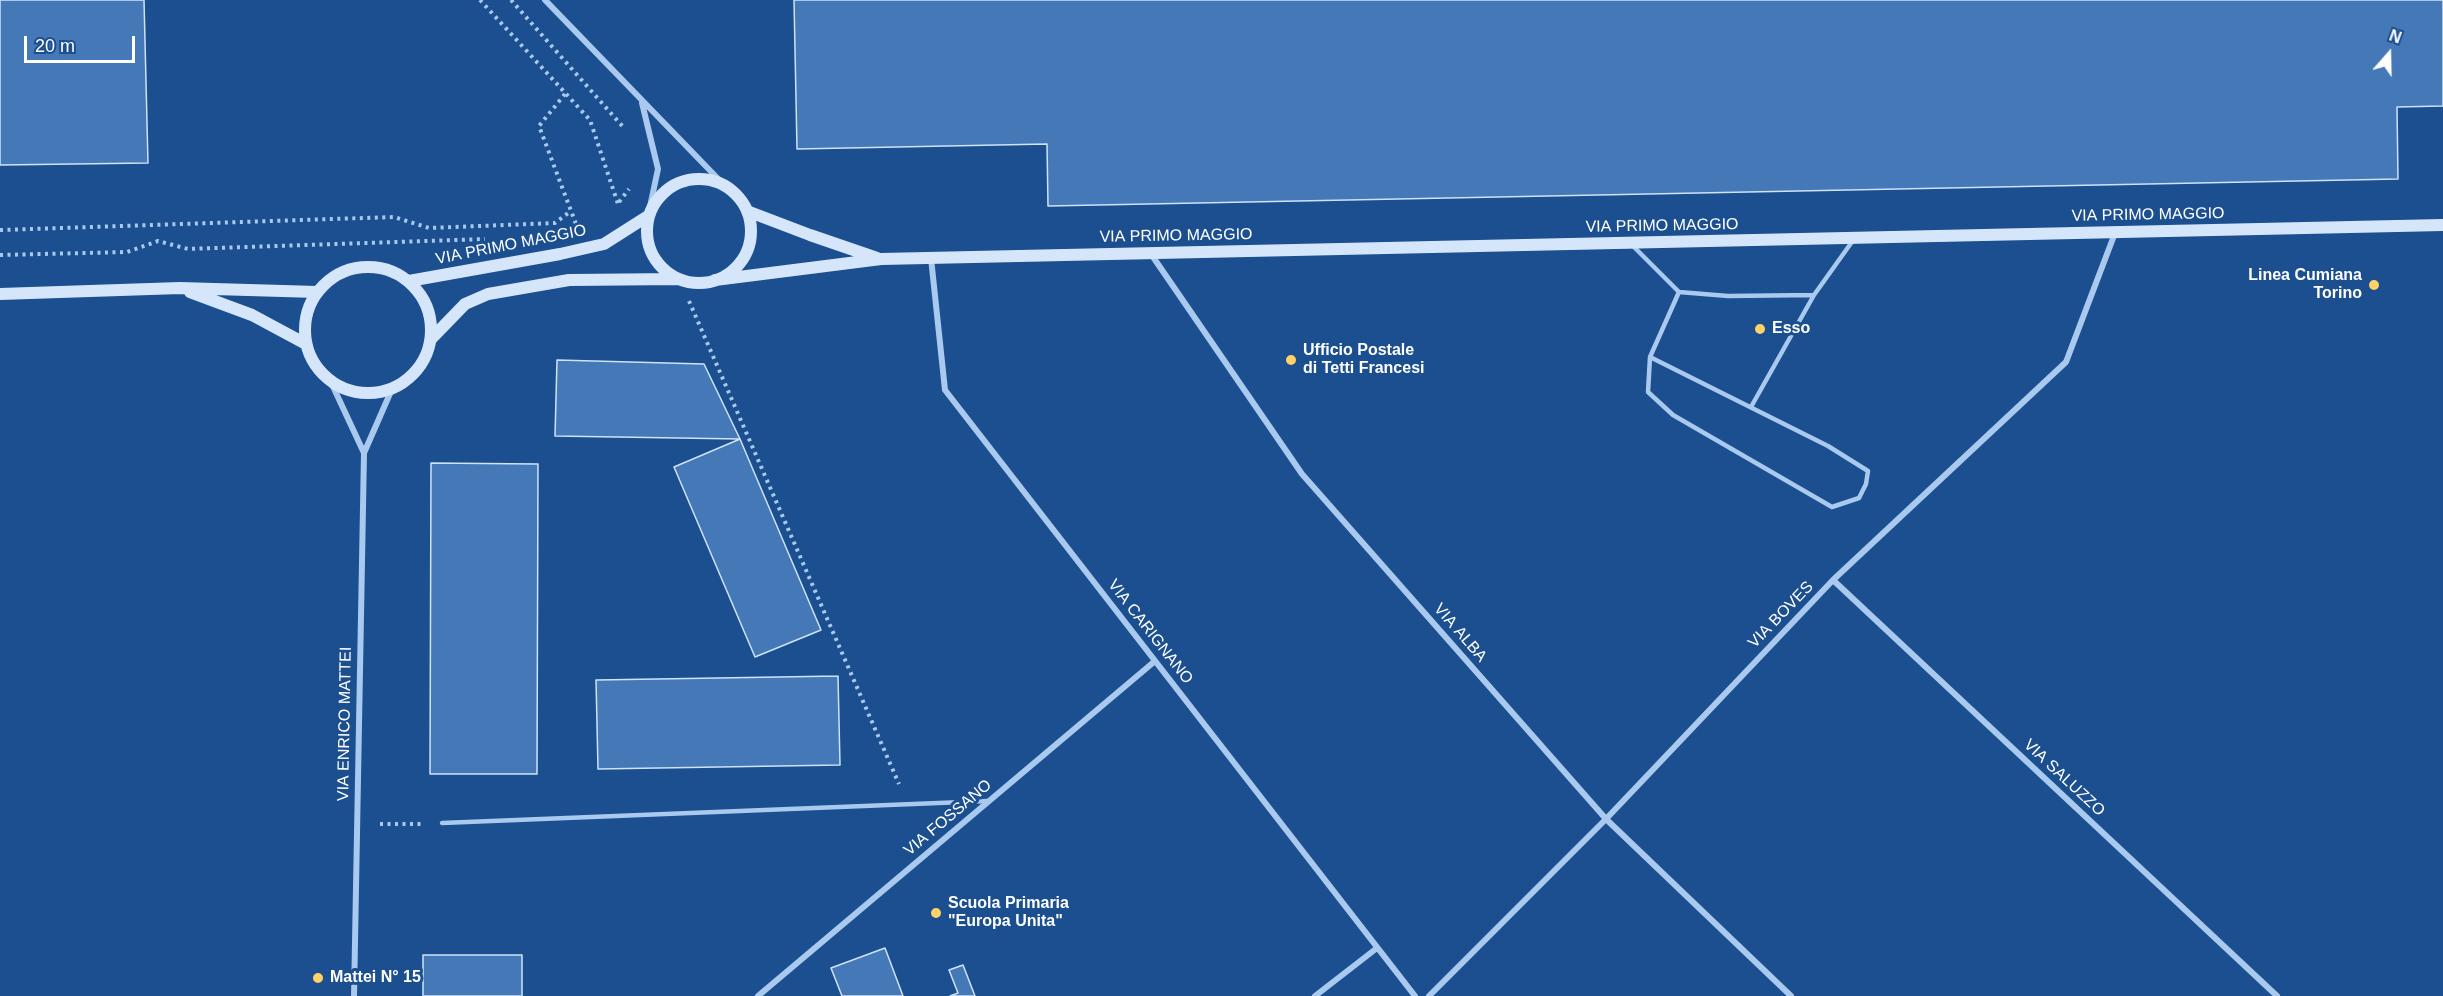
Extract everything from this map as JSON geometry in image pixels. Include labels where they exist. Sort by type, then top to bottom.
[{"type":"main road","points":[[431,339],[465,304],[488,294],[569,280],[679,279],[696,283],[715,280],[736,268],[745,255],[750,241],[751,226],[747,211],[738,197],[726,187],[707,180],[687,180],[661,195],[648,216],[647,237],[650,250],[667,272],[679,279]]},
{"type":"main road","name":"VIA PRIMO MAGGIO","points":[[747,211],[810,236],[881,260]]},
{"type":"main road","name":"VIA PRIMO MAGGIO","points":[[409,281],[560,254],[604,243],[648,216]]},
{"type":"main road","name":"VIA PRIMO MAGGIO","points":[[715,280],[881,260],[931,258],[2443,225]]},
{"type":"main road","points":[[375,266],[390,270],[409,281],[423,298],[431,318],[431,339],[425,360],[411,377],[392,389],[371,394],[349,391],[330,381],[315,364],[306,344],[307,312],[317,292],[333,277],[353,268],[375,266]]},
{"type":"main road","points":[[0,294],[180,288],[317,292]]},
{"type":"main road","points":[[180,288],[252,315],[306,344]]},
{"type":"street","points":[[545,0],[726,187]]},
{"type":"street","points":[[642,102],[658,169],[648,216]]},
{"type":"street","name":"VIA BOVES","points":[[1429,996],[1606,819],[1833,580],[2066,362],[2115,233]]},
{"type":"street","name":"VIA ALBA","points":[[1151,253],[1302,474],[1606,819],[1791,996]]},
{"type":"street","name":"VIA CARIGNANO","points":[[931,258],[945,390],[1415,996]]},
{"type":"street","name":"VIA ENRICO MATTEI","points":[[330,381],[364,453]]},
{"type":"street","name":"VIA ENRICO MATTEI","points":[[354,996],[364,453],[392,389]]},
{"type":"street","name":"VIA SALUZZO","points":[[1833,580],[2277,996]]},
{"type":"street","name":"VIA FOSSANO","points":[[758,996],[1155,661]]},
{"type":"street","points":[[1315,996],[1377,948]]},
{"type":"lane","points":[[1751,408],[1814,295],[1855,238]]},
{"type":"lane","points":[[1630,243],[1679,292],[1728,296],[1814,295]]},
{"type":"lane","points":[[1650,357],[1828,446],[1868,471],[1866,484],[1859,498],[1832,507],[1673,415],[1648,392],[1650,357],[1679,292]]},
{"type":"lane","points":[[442,823],[988,801]]},
{"type":"path","points":[[480,0],[590,120],[618,204]]},
{"type":"path","points":[[511,0],[626,130]]},
{"type":"path","points":[[565,94],[539,126],[579,230]]},
{"type":"path","points":[[611,212],[631,188]]},
{"type":"path","points":[[0,230],[394,217],[429,228],[555,224],[571,211]]},
{"type":"path","points":[[0,255],[127,252],[158,241],[188,249],[490,239]]},
{"type":"path","points":[[679,279],[908,804]]},
{"type":"path","points":[[357,824],[442,823]]},
{"type":"building","points":[[0,0],[144,0],[148,163],[0,165]]},
{"type":"building","points":[[794,0],[2443,0],[2443,106],[2397,107],[2398,179],[1048,206],[1047,144],[797,149]]},
{"type":"building","points":[[557,360],[704,364],[740,439],[555,436]]},
{"type":"building","points":[[740,439],[821,630],[755,657],[674,467]]},
{"type":"building","points":[[431,463],[538,464],[537,774],[430,774]]},
{"type":"building","points":[[838,676],[840,765],[598,769],[596,680]]},
{"type":"building","points":[[885,948],[903,996],[842,996],[831,968]]},
{"type":"building","points":[[423,955],[522,955],[522,996],[423,996]]},
{"type":"building","points":[[963,965],[975,996],[950,996],[958,993],[949,970]]},
{"type":"place","name":"Linea Cumiana Torino","points":[[2374,285]]},
{"type":"place","name":"Esso","points":[[1760,329]]},
{"type":"place","name":"Ufficio Postale di Tetti Francesi","points":[[1291,360]]},
{"type":"place","name":"Scuola Primaria \"Europa Unita\"","points":[[936,913]]},
{"type":"place","name":"Mattei N° 15","points":[[318,978]]}]
